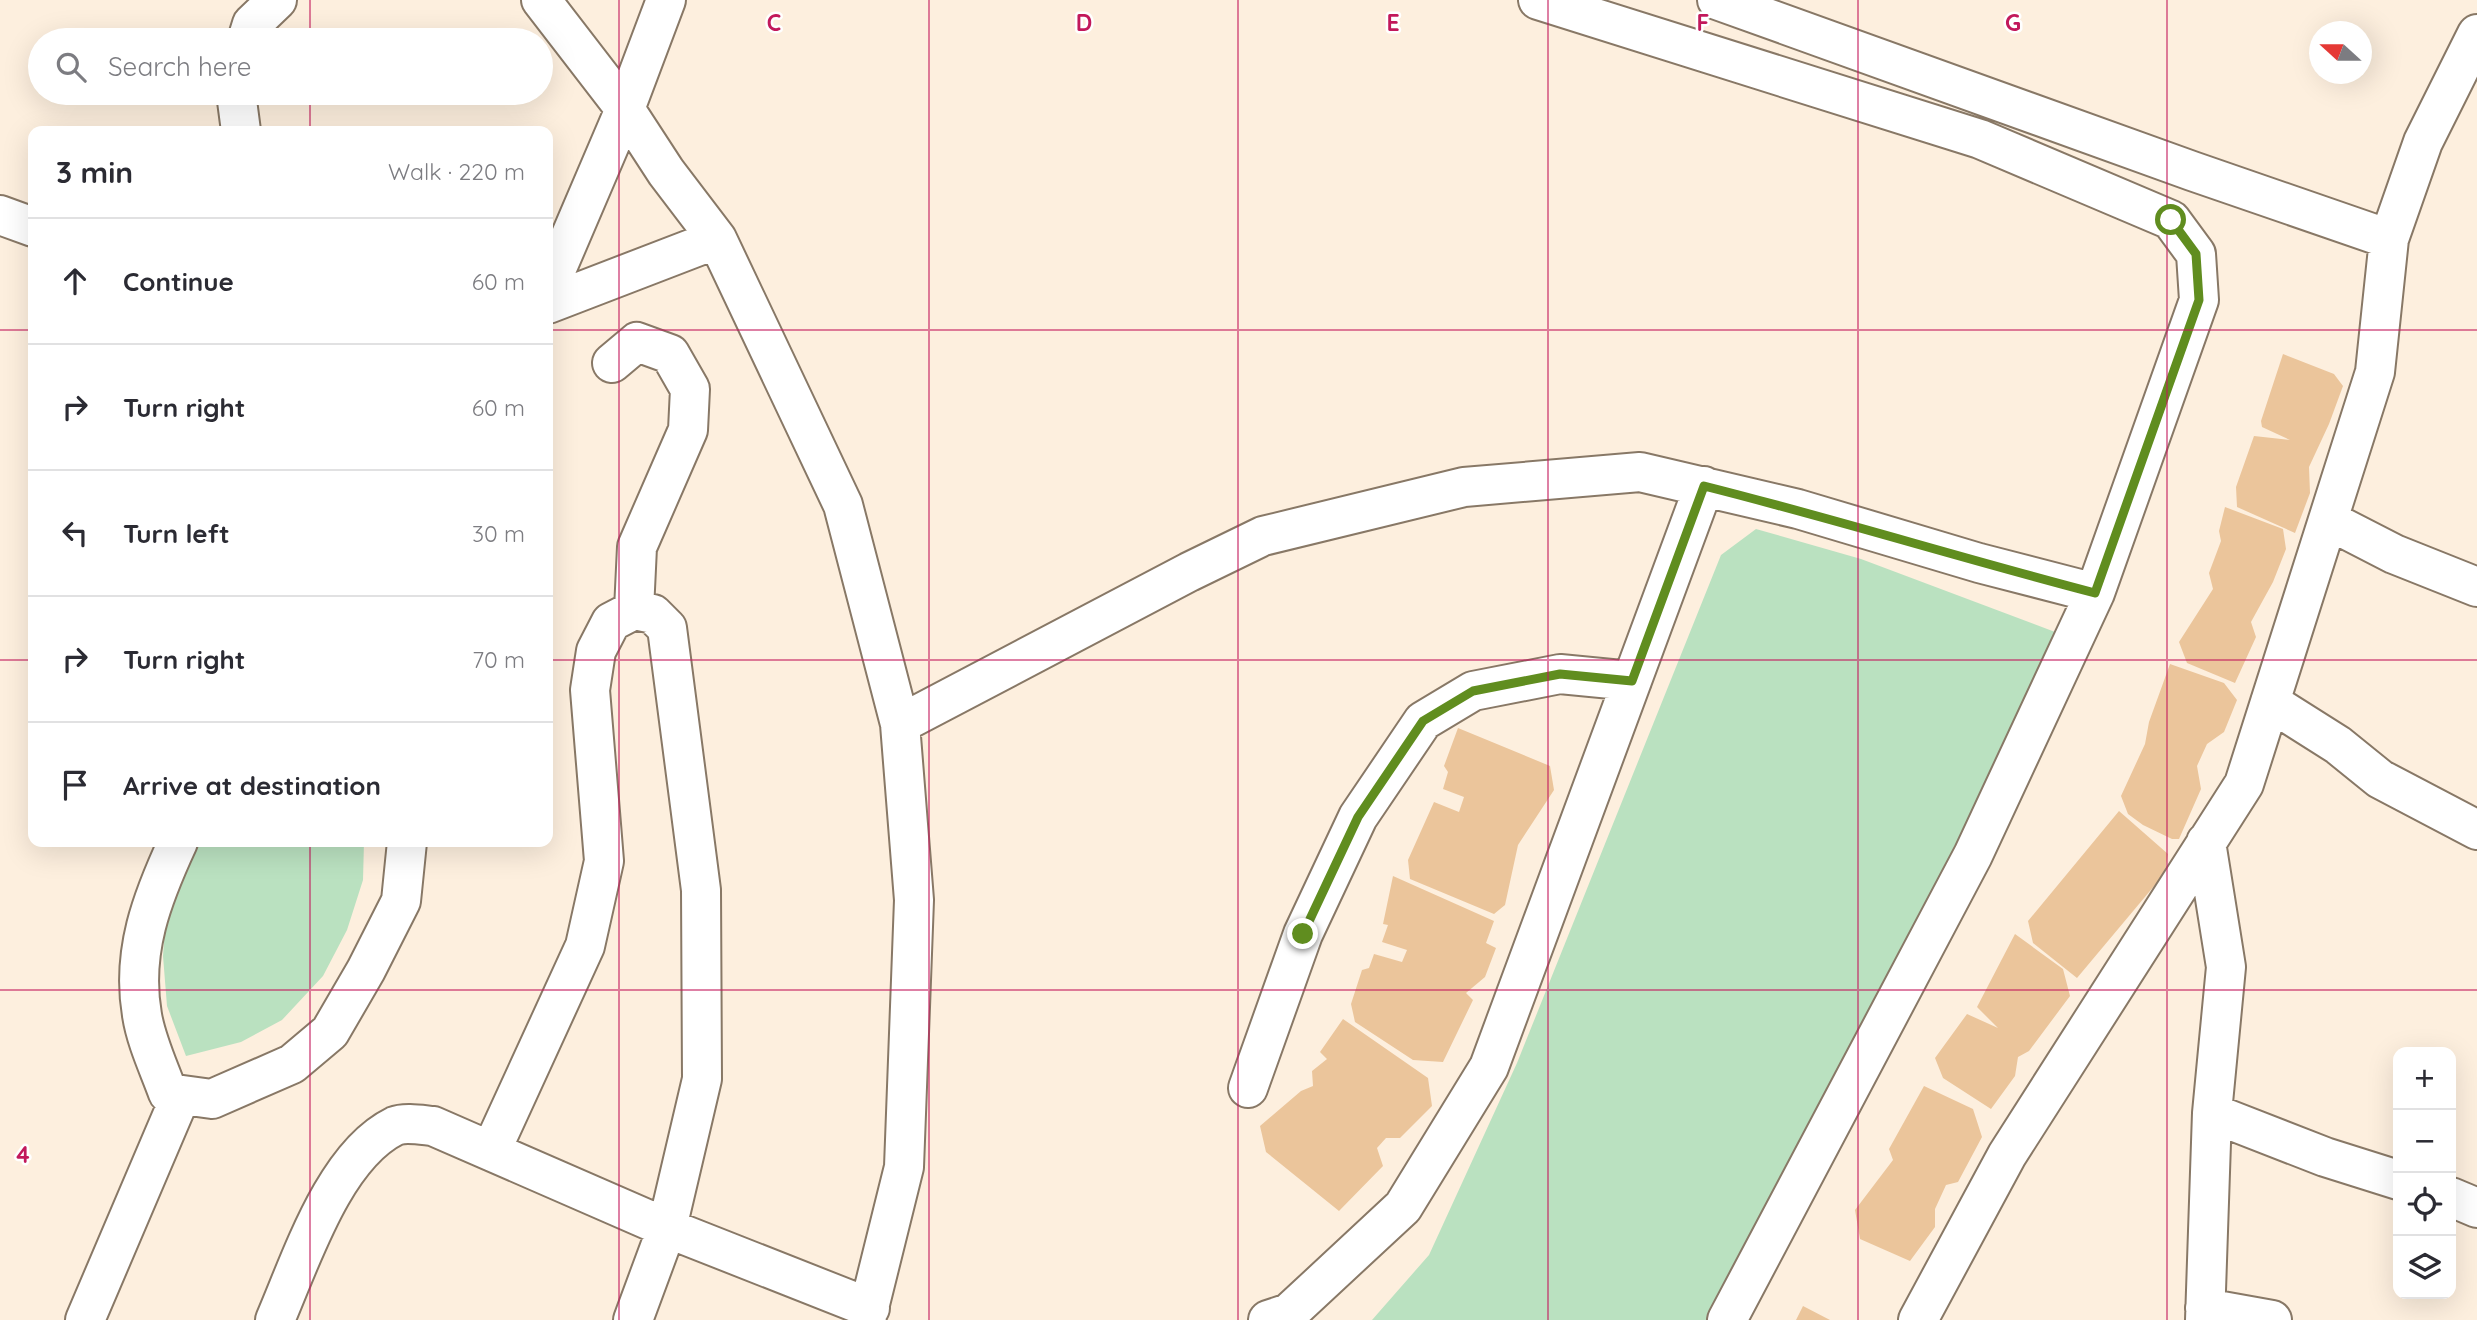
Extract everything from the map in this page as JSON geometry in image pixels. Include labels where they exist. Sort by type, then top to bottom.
[{"type":"street","points":[[251,28],[277,0]]},
{"type":"street","points":[[275,1320],[330,1194],[364,1148],[398,1125],[433,1126],[868,1314],[904,1167],[914,900],[900,724],[843,505],[717,239],[666,172],[625,109],[541,0]]},
{"type":"street","points":[[553,277],[625,109],[666,0]]},
{"type":"street","points":[[1538,0],[1980,139],[2171,220],[2196,254],[2199,300],[2095,593],[1973,855],[1727,1320]]},
{"type":"street","points":[[1717,0],[2389,239]]},
{"type":"street","points":[[1918,1320],[2007,1155],[2244,784],[2375,372],[2389,239],[2423,142],[2477,34]]},
{"type":"street","points":[[238,105],[240,126]]},
{"type":"street","points":[[0,215],[28,225]]},
{"type":"street","points":[[553,302],[717,239]]},
{"type":"street","points":[[612,363],[637,342],[670,354],[690,389],[688,430],[637,547],[634,610]]},
{"type":"street","points":[[900,724],[1263,536],[1464,487],[1640,472],[1798,509],[1979,563],[2095,593]]},
{"type":"street","points":[[1268,1320],[1289,1313],[1403,1207],[1489,1066],[1704,486]]},
{"type":"street","points":[[2328,520],[2394,554],[2477,587]]},
{"type":"street","points":[[491,1151],[585,946],[604,861],[590,690],[596,651],[611,622],[634,610],[653,614],[667,628],[701,890],[702,1079],[667,1228],[633,1320]]},
{"type":"street","points":[[1248,1088],[1303,934],[1358,817],[1423,721],[1473,691],[1560,674],[1632,681]]},
{"type":"street","points":[[2270,702],[2338,746],[2379,779],[2477,830]]},
{"type":"street","points":[[2206,842],[2226,967],[2212,1113],[2205,1314],[2272,1320]]},
{"type":"street","points":[[175,847],[152,903],[138,960],[142,1016],[168,1093],[212,1099],[292,1064],[330,1032],[366,970],[401,901],[406,847]]},
{"type":"street","points":[[85,1320],[180,1095]]},
{"type":"street","points":[[2212,1113],[2325,1157],[2393,1178]]},
{"type":"street","points":[[2456,1199],[2477,1208]]},
{"type":"green space","points":[[1756,529],[1861,559],[2063,635],[1716,1320],[1372,1320],[1429,1255],[1517,1063],[1721,555]]},
{"type":"green space","points":[[192,847],[364,847],[363,880],[347,930],[323,976],[282,1020],[241,1042],[186,1056],[167,1006],[163,956],[167,900]]},
{"type":"building","points":[[2283,354],[2334,374],[2343,386],[2309,467],[2310,493],[2295,533],[2237,507],[2236,487],[2254,436],[2290,440],[2262,427],[2261,421]]},
{"type":"building","points":[[2225,507],[2283,529],[2286,549],[2273,582],[2251,622],[2256,637],[2235,683],[2187,663],[2179,642],[2213,589],[2209,573],[2221,541],[2219,531]]},
{"type":"building","points":[[2170,664],[2224,683],[2237,700],[2224,732],[2207,744],[2197,766],[2201,789],[2179,839],[2172,839],[2143,825],[2128,814],[2121,796],[2145,744],[2149,722]]},
{"type":"building","points":[[1458,728],[1550,766],[1554,790],[1518,845],[1505,905],[1494,914],[1410,879],[1408,860],[1434,802],[1459,812],[1464,797],[1443,789],[1448,772],[1444,766]]},
{"type":"building","points":[[2119,811],[2168,854],[2165,873],[2077,978],[2033,943],[2028,921]]},
{"type":"building","points":[[1393,876],[1494,921],[1486,943],[1496,948],[1485,977],[1466,993],[1473,1000],[1443,1062],[1413,1060],[1355,1022],[1351,1004],[1362,970],[1369,968],[1374,954],[1402,962],[1407,950],[1382,942],[1388,925],[1383,924]]},
{"type":"building","points":[[2015,934],[2063,969],[2070,996],[2029,1051],[2018,1057],[2015,1076],[1991,1109],[1943,1078],[1935,1058],[1967,1014],[1998,1028],[1977,1007]]},
{"type":"building","points":[[1343,1019],[1428,1078],[1432,1106],[1400,1138],[1386,1138],[1377,1148],[1383,1166],[1339,1211],[1266,1152],[1260,1126],[1301,1091],[1313,1086],[1312,1071],[1327,1059],[1320,1052]]},
{"type":"building","points":[[1924,1086],[1973,1109],[1982,1137],[1958,1182],[1946,1185],[1935,1209],[1935,1227],[1910,1261],[1860,1239],[1855,1210],[1893,1160],[1889,1149]]},
{"type":"building","points":[[1803,1306],[1830,1320],[1796,1320]]},
{"type":"route","points":[[1303,934],[1358,817],[1423,721],[1473,691],[1560,674],[1632,681],[1704,486],[1798,509],[1979,563],[2095,593],[2199,300],[2196,254],[2171,220]]}]
